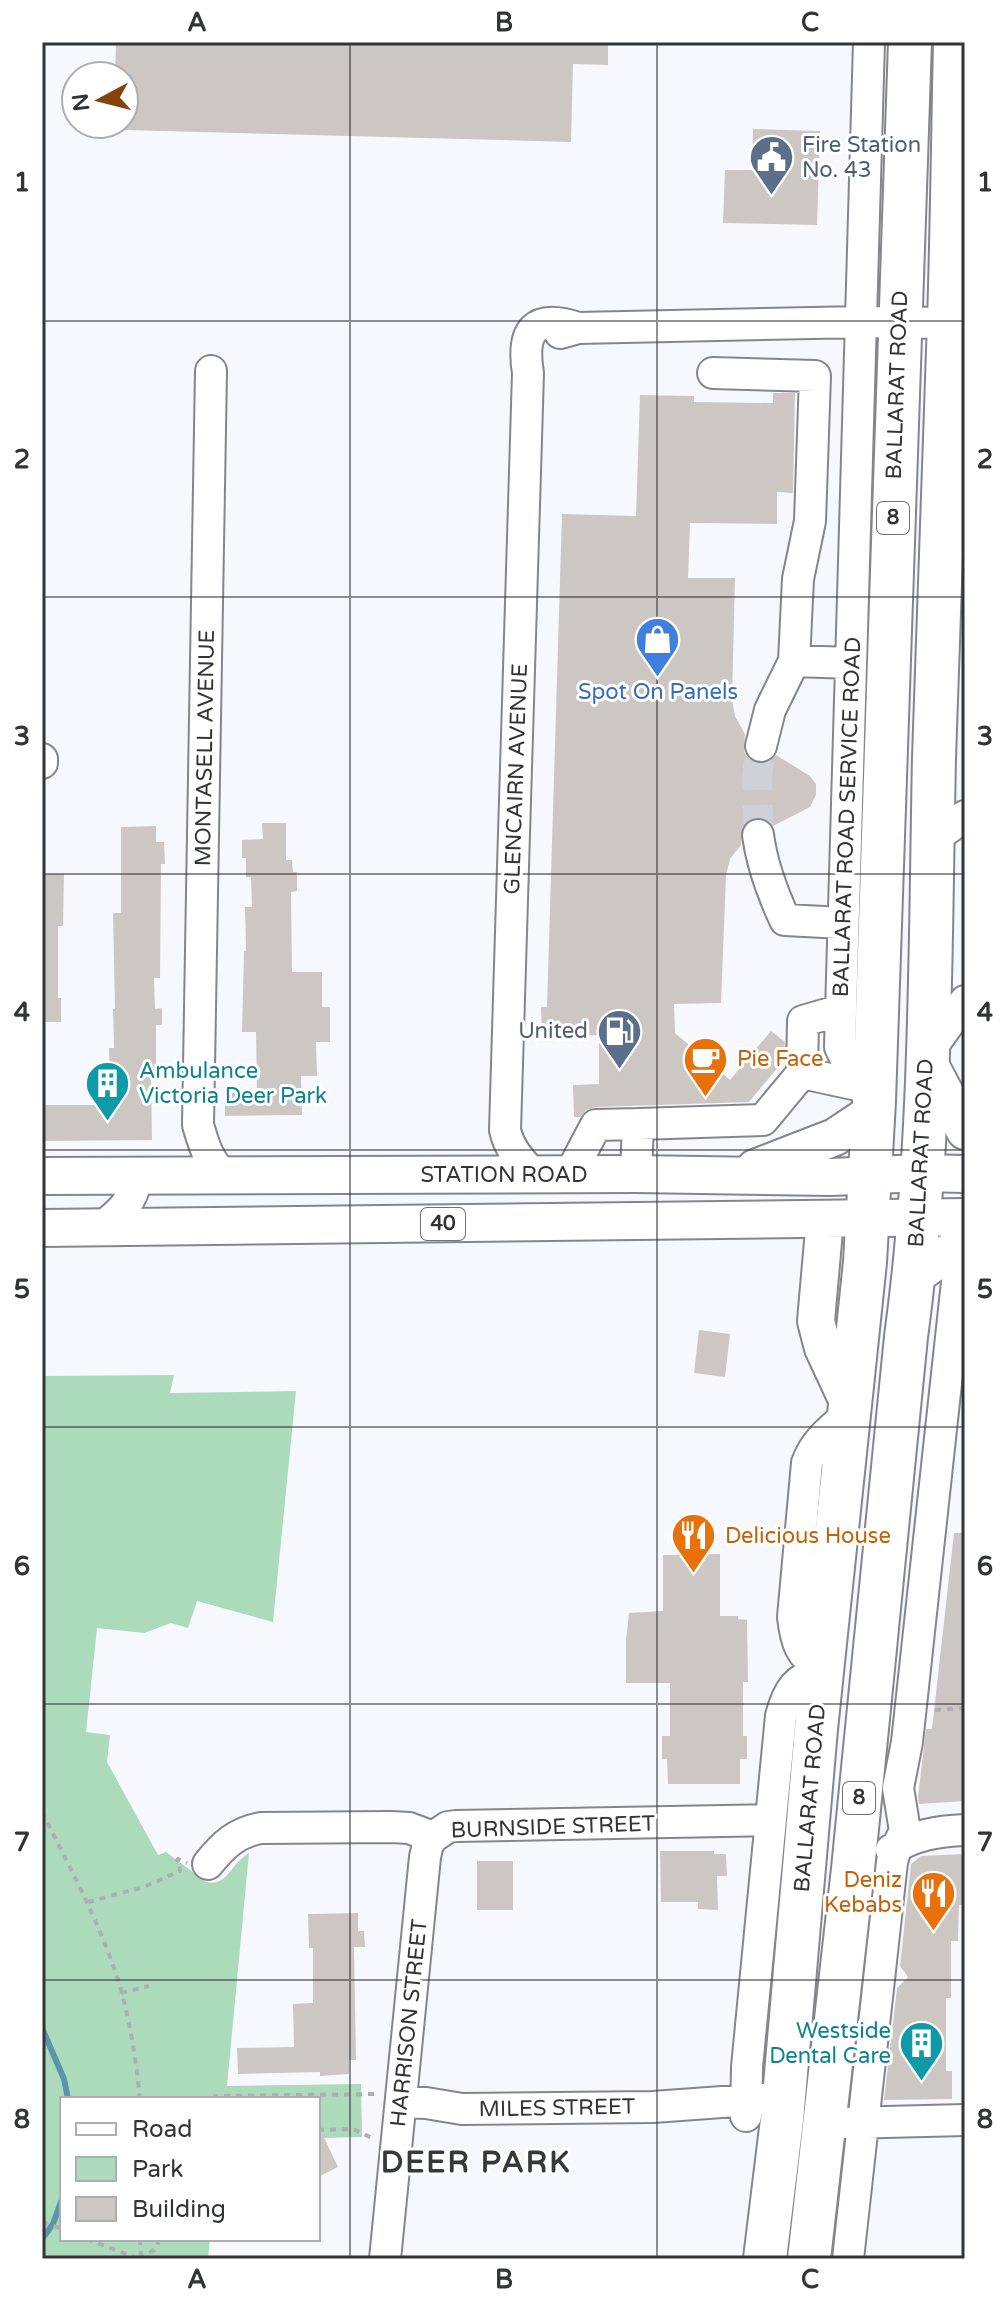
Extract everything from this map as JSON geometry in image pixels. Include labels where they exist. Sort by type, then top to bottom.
[{"type":"highway","name":"BALLARAT ROAD","points":[[765,2259],[768,2244],[764,2110],[822,1671],[870,1176],[870,1099],[894,488],[880,322],[910,42]]},
{"type":"highway","name":"BALLARAT ROAD","points":[[809,2259],[844,2123],[853,1869],[914,1277],[927,1057],[949,828],[939,550],[959,104],[955,42]]},
{"type":"main road","points":[[927,1057],[965,1131]]},
{"type":"main road","points":[[735,1176],[835,1137],[870,1099]]},
{"type":"main road","name":"STATION ROAD","points":[[42,1176],[965,1174]]},
{"type":"main road","name":"STATION ROAD","points":[[42,1228],[965,1217]]},
{"type":"main road","points":[[825,1219],[816,1321],[823,1348],[849,1410]]},
{"type":"main road","points":[[914,1277],[965,1241]]},
{"type":"street","name":"BALLARAT ROAD SERVICE ROAD","points":[[869,42],[880,322],[856,522],[840,1047],[844,1059],[870,1099]]},
{"type":"street","name":"GLENCAIRN AVENUE","points":[[551,1176],[516,1156],[505,1130],[528,373],[539,344],[559,333],[578,328],[949,323]]},
{"type":"street","name":"MONTASELL AVENUE","points":[[147,1175],[172,1167],[193,1140],[198,1125],[211,371]]},
{"type":"street","points":[[713,373],[815,376],[810,521],[798,579],[794,661],[770,710],[761,746]]},
{"type":"street","points":[[810,521],[856,522],[894,488]]},
{"type":"street","points":[[939,550],[965,586]]},
{"type":"street","points":[[794,661],[851,663]]},
{"type":"street","points":[[758,835],[767,877],[785,920],[843,923]]},
{"type":"street","points":[[927,1057],[965,1001]]},
{"type":"street","points":[[551,1176],[596,1125],[763,1120],[802,1073],[803,1021],[841,1010]]},
{"type":"street","points":[[802,1073],[870,1099]]},
{"type":"street","points":[[636,1174],[638,1124]]},
{"type":"street","name":"MONTASELL AVENUE","points":[[198,1125],[207,1154],[224,1175]]},
{"type":"street","points":[[101,1228],[121,1212],[147,1175]]},
{"type":"street","points":[[848,2259],[844,2123],[892,1862],[905,1831],[898,1784],[907,1742],[958,1273],[965,1251]]},
{"type":"street","points":[[906,1337],[944,1408]]},
{"type":"street","points":[[764,2110],[771,1820],[782,1710],[803,1677],[822,1671]]},
{"type":"street","points":[[861,1772],[872,1789],[902,1813],[915,1821],[954,1830]]},
{"type":"street","name":"BURNSIDE STREET","points":[[194,1867],[229,1841],[261,1828],[391,1827],[409,1828],[433,1837],[448,1827],[456,1826],[771,1820]]},
{"type":"street","points":[[853,1869],[869,1858],[918,1836],[954,1830]]},
{"type":"street","name":"HARRISON STREET","points":[[385,2259],[388,2112],[425,1857],[433,1837]]},
{"type":"street","name":"MILES STREET","points":[[388,2112],[426,2103],[462,2109],[653,2107],[764,2110],[844,2123],[965,2120]]},
{"type":"path","points":[[931,1711],[965,1708]]},
{"type":"path","points":[[42,1812],[88,1902],[109,1955],[129,2023],[140,2097]]},
{"type":"path","points":[[88,1902],[144,1887],[194,1867]]},
{"type":"path","points":[[121,1993],[149,1986]]},
{"type":"path","points":[[215,2097],[377,2094],[388,2112],[372,2139],[353,2129],[320,2130]]},
{"type":"path","points":[[92,2241],[134,2258],[147,2256],[159,2241]]},
{"type":"green space","points":[[174,1375],[170,1393],[296,1391],[273,1622],[197,1601],[188,1628],[171,1623],[144,1633],[97,1628],[86,1732],[110,1735],[107,1762],[158,1855],[166,1852],[206,1882],[213,1883],[224,1878],[249,1853],[227,2086],[361,2084],[362,2137],[320,2138],[320,2097],[60,2097],[60,2241],[210,2241],[208,2259],[42,2259],[42,1376]]},
{"type":"building","points":[[116,42],[608,42],[608,65],[573,64],[571,142],[140,130],[140,60],[115,60]]},
{"type":"building","name":"Fire Station No. 43","points":[[753,129],[820,131],[817,225],[723,223],[725,170],[752,170]]},
{"type":"building","points":[[773,393],[795,393],[793,493],[777,492],[777,524],[690,523],[688,578],[735,578],[732,700],[735,716],[745,734],[744,752],[757,764],[767,763],[776,755],[810,776],[816,784],[816,795],[810,807],[773,826],[765,819],[756,817],[747,821],[742,828],[741,845],[730,859],[726,875],[721,1003],[674,1004],[675,1033],[730,1080],[771,1031],[785,1042],[784,1060],[749,1102],[596,1107],[586,1110],[580,1117],[574,1117],[573,1085],[599,1084],[599,1035],[542,1037],[541,1007],[547,1007],[562,514],[636,516],[640,395],[694,396],[694,402],[773,403]]},
{"type":"building","points":[[262,823],[286,823],[286,860],[292,860],[293,872],[297,872],[297,891],[291,892],[292,972],[322,972],[322,1007],[330,1007],[330,1042],[316,1042],[317,1076],[301,1076],[302,1115],[225,1116],[225,1093],[257,1093],[256,1032],[242,1032],[245,907],[252,907],[251,877],[246,877],[242,840],[263,839]]},
{"type":"building","points":[[156,826],[156,842],[164,842],[165,864],[161,864],[160,978],[154,978],[155,1009],[162,1008],[162,1025],[156,1025],[156,1075],[151,1075],[152,1140],[42,1141],[43,1105],[110,1105],[109,1048],[114,1048],[115,1009],[113,913],[121,913],[121,827]]},
{"type":"building","points":[[42,874],[64,874],[63,926],[58,926],[61,1022],[42,1022]]},
{"type":"building","points":[[699,1330],[730,1334],[725,1377],[694,1373]]},
{"type":"building","points":[[954,1533],[965,1533],[965,1801],[919,1804],[926,1729],[932,1729]]},
{"type":"building","points":[[720,1554],[720,1616],[738,1616],[738,1619],[747,1620],[748,1682],[743,1682],[743,1736],[747,1736],[747,1759],[740,1759],[740,1784],[668,1784],[667,1759],[662,1759],[662,1736],[670,1736],[670,1683],[626,1683],[629,1613],[663,1611],[663,1555]]},
{"type":"building","points":[[660,1851],[714,1851],[714,1854],[726,1854],[727,1876],[717,1876],[718,1910],[698,1909],[698,1902],[661,1902]]},
{"type":"building","points":[[965,1854],[965,1884],[963,1905],[959,1905],[958,1941],[951,1941],[951,1998],[946,1998],[946,2071],[952,2071],[952,2099],[884,2100],[897,1988],[908,1977],[900,1966],[911,1864],[921,1856]]},
{"type":"building","points":[[477,1861],[513,1861],[513,1910],[477,1910]]},
{"type":"building","points":[[358,1913],[358,1931],[364,1931],[365,1947],[354,1947],[356,2060],[349,2060],[349,2074],[238,2074],[237,2048],[294,2047],[293,2004],[313,2003],[313,1948],[309,1948],[308,1914]]},
{"type":"building","points":[[320,2129],[338,2167],[320,2176]]},
{"type":"waterway","points":[[42,2028],[64,2079],[68,2097]]},
{"type":"waterway","points":[[42,2239],[53,2224],[60,2205]]},
{"type":"tunnel","points":[[758,835],[757,777],[761,746]]},
{"type":"place","name":"Fire Station No. 43","points":[[771,197]]},
{"type":"place","name":"Spot On Panels","points":[[658,678]]},
{"type":"place","name":"United","points":[[619,1070]]},
{"type":"place","name":"Pie Face","points":[[706,1098]]},
{"type":"place","name":"Ambulance Victoria Deer Park","points":[[108,1123]]},
{"type":"place","name":"Delicious House","points":[[694,1575]]},
{"type":"place","name":"Deniz Kebabs","points":[[933,1932]]},
{"type":"place","name":"Westside Dental Care","points":[[922,2083]]},
{"type":"district","name":"DEER PARK","points":[[476,2162]]}]
